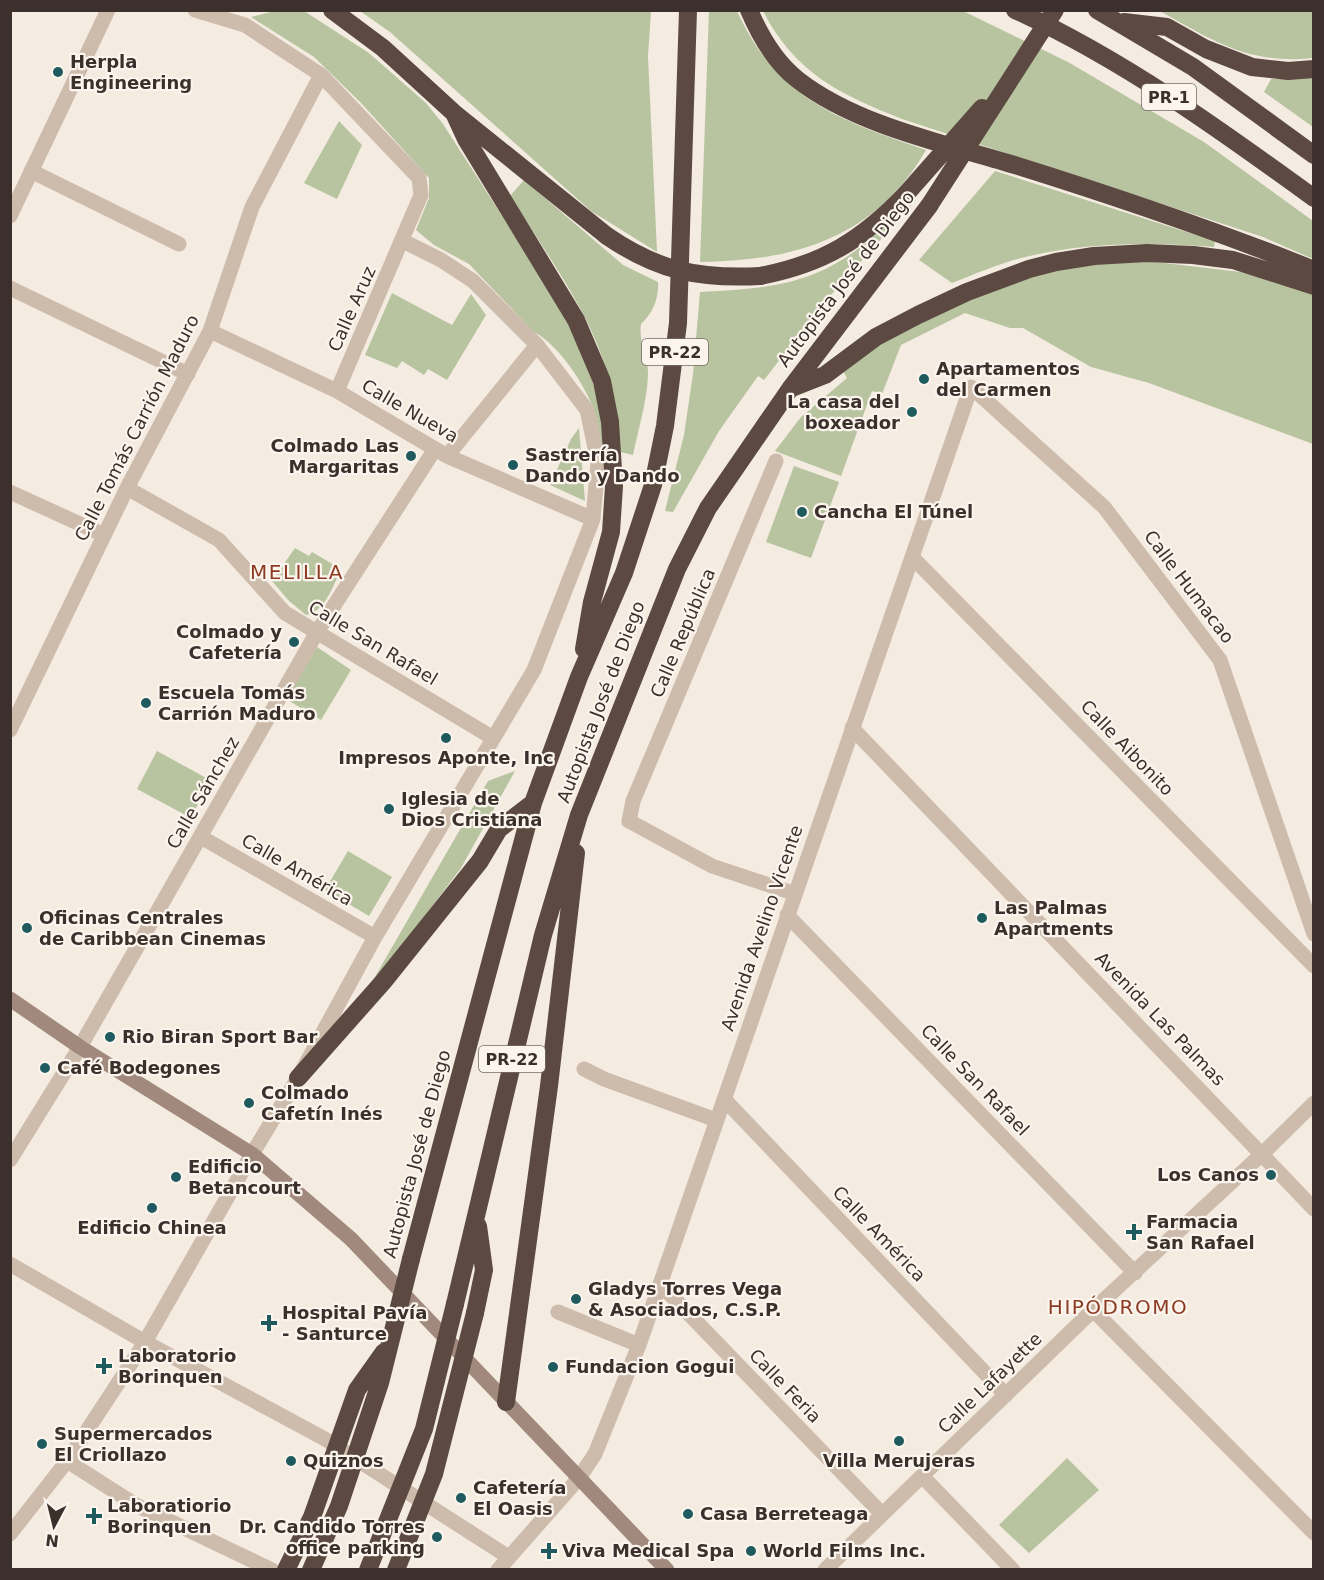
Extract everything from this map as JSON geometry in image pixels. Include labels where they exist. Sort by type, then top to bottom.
[{"type":"highway","points":[[332,10],[383,48],[454,113],[607,236],[628,250],[673,270],[700,276],[760,276],[796,269],[840,249],[880,220],[906,194],[1028,55]]},
{"type":"highway","name":"Autopista José de Diego","points":[[311,1569],[339,1506],[380,1383],[533,803],[579,677],[638,535],[652,486],[665,426],[678,323],[688,10]]},
{"type":"highway","points":[[749,10],[774,55],[798,80],[845,109],[1056,178],[1314,270]]},
{"type":"highway","name":"PR-1","points":[[1015,10],[1105,58],[1207,120],[1314,198]]},
{"type":"highway","name":"Autopista José de Diego","points":[[368,1569],[424,1429],[543,935],[579,815],[677,569],[708,508],[790,389],[929,206],[1055,10]]},
{"type":"highway","name":"PR-1","points":[[1096,10],[1192,67],[1314,155]]},
{"type":"highway","points":[[1118,22],[1167,27],[1206,49],[1252,67],[1279,71],[1314,69]]},
{"type":"highway","points":[[454,113],[466,139],[576,320],[602,381],[610,422],[614,468],[612,520],[591,602],[579,677]]},
{"type":"highway","points":[[790,389],[825,375],[876,337],[918,315],[967,292],[1029,269],[1056,262],[1094,256],[1147,253],[1193,255],[1233,260],[1314,286]]},
{"type":"highway","points":[[298,1078],[383,982],[480,861],[499,828],[533,803]]},
{"type":"highway","points":[[506,1402],[555,1038],[572,897],[579,815]]},
{"type":"highway","points":[[396,1569],[434,1474],[475,1313],[484,1270],[476,1214]]},
{"type":"highway","points":[[286,1569],[312,1516],[357,1390],[388,1346]]},
{"type":"main road","points":[[10,999],[80,1047],[252,1154],[351,1239],[667,1569]]},
{"type":"street","points":[[10,216],[108,10]]},
{"type":"street","name":"Calle Aruz","points":[[195,10],[244,25],[321,75],[419,178],[421,195],[337,392]]},
{"type":"street","name":"Calle Tomás Carrión Maduro","points":[[10,730],[127,488],[210,331],[252,207],[321,75]]},
{"type":"street","points":[[31,171],[179,244]]},
{"type":"street","points":[[10,1534],[67,1461],[145,1342],[298,1078],[375,936],[534,670],[593,519],[598,462],[587,410],[537,345],[473,281],[441,260],[403,241]]},
{"type":"street","points":[[10,288],[188,374]]},
{"type":"street","name":"Calle Nueva","points":[[210,331],[337,392],[441,452],[593,519]]},
{"type":"street","name":"Calle Sánchez","points":[[10,1160],[80,1047],[317,632],[441,452],[537,345]]},
{"type":"street","name":"Avenida Avelino Vicente","points":[[498,1569],[507,1556],[579,1478],[595,1454],[639,1345],[971,387]]},
{"type":"street","name":"Calle Humacao","points":[[971,387],[1104,507],[1220,660],[1314,934]]},
{"type":"street","name":"Calle República","points":[[776,461],[633,801],[629,821],[712,866],[794,893]]},
{"type":"street","name":"Calle San Rafael","points":[[127,488],[219,540],[285,613],[493,738]]},
{"type":"street","points":[[10,492],[104,535]]},
{"type":"street","name":"Calle Aibonito","points":[[913,558],[1314,966]]},
{"type":"street","name":"Avenida Las Palmas","points":[[852,728],[1314,1209]]},
{"type":"street","name":"Calle América","points":[[201,837],[375,936]]},
{"type":"street","name":"Calle San Rafael","points":[[787,915],[1135,1273]]},
{"type":"street","points":[[584,1069],[604,1079],[716,1120]]},
{"type":"street","name":"Calle América","points":[[724,1099],[1006,1395]]},
{"type":"street","name":"Calle Lafayette","points":[[825,1569],[1093,1310],[1314,1103]]},
{"type":"street","points":[[10,1264],[145,1342],[325,1439],[507,1556]]},
{"type":"street","name":"Calle Feria","points":[[661,1285],[882,1514]]},
{"type":"street","points":[[1093,1310],[1314,1533]]},
{"type":"street","points":[[558,1312],[639,1345]]},
{"type":"street","points":[[67,1461],[136,1505],[272,1569]]},
{"type":"street","points":[[922,1476],[1012,1569]]},
{"type":"green space","points":[[275,11],[304,11],[369,53],[426,103],[443,124],[558,303],[583,350],[601,409],[603,457],[595,414],[586,392],[571,368],[553,346],[534,332],[469,264],[434,245],[416,230],[429,198],[429,178],[361,103],[314,57],[251,17]]},
{"type":"green space","points":[[360,11],[651,11],[648,56],[657,252],[591,211],[390,32]]},
{"type":"green space","points":[[709,11],[737,11],[753,41],[771,66],[814,103],[866,128],[926,150],[906,180],[883,204],[858,223],[830,238],[801,249],[769,256],[700,262]]},
{"type":"green space","points":[[763,11],[963,11],[1068,62],[1204,142],[1313,221],[1313,259],[1263,237],[902,119],[858,100],[821,79],[804,66],[789,51]]},
{"type":"green space","points":[[1160,11],[1313,11],[1313,58],[1270,58],[1251,54],[1215,41]]},
{"type":"green space","points":[[1313,76],[1313,127],[1264,92],[1271,79]]},
{"type":"green space","points":[[339,121],[362,145],[337,199],[304,183]]},
{"type":"green space","points":[[995,171],[1215,241],[1214,247],[1141,244],[1069,249],[1012,260],[952,283],[919,260]]},
{"type":"green space","points":[[524,180],[623,265],[658,282],[654,305],[641,324],[640,331],[648,375],[633,455],[620,452],[609,380],[594,337],[573,295],[510,196]]},
{"type":"green space","points":[[913,199],[916,200],[823,304],[764,380],[758,376],[719,431],[673,512],[665,511],[684,435],[693,374],[700,292],[767,286],[794,281],[818,272],[864,245]]},
{"type":"green space","points":[[1147,261],[1258,274],[1313,292],[1313,444],[1149,383],[1091,367],[1023,328],[1010,328],[965,313],[901,345],[882,394],[872,391],[841,476],[775,451],[801,417],[847,378],[843,371],[908,327],[980,293],[1044,272],[1088,265]]},
{"type":"green space","points":[[392,293],[452,325],[471,294],[486,315],[447,380],[428,369],[424,375],[402,361],[397,368],[365,355]]},
{"type":"green space","points":[[579,428],[585,501],[550,485],[571,439]]},
{"type":"green space","name":"Cancha El Túnel","points":[[794,466],[839,482],[811,558],[766,542]]},
{"type":"green space","points":[[295,548],[309,556],[312,552],[341,569],[324,603],[313,613],[306,615],[289,601],[272,581]]},
{"type":"green space","points":[[317,647],[351,670],[321,720],[286,699]]},
{"type":"green space","points":[[157,751],[210,780],[191,818],[137,789]]},
{"type":"green space","points":[[515,771],[461,868],[365,994],[488,781]]},
{"type":"green space","points":[[348,851],[392,877],[369,916],[325,890]]},
{"type":"green space","points":[[1067,1458],[1099,1490],[1029,1553],[999,1525]]},
{"type":"place","name":"Herpla Engineering","points":[[58,72]]},
{"type":"place","name":"Apartamentos del Carmen","points":[[924,379]]},
{"type":"place","name":"La casa del boxeador","points":[[912,412]]},
{"type":"place","name":"Colmado Las Margaritas","points":[[411,456]]},
{"type":"place","name":"Sastrería Dando y Dando","points":[[513,465]]},
{"type":"place","name":"Cancha El Túnel","points":[[802,512]]},
{"type":"place","name":"Colmado y Cafetería","points":[[294,642]]},
{"type":"place","name":"Escuela Tomás Carrión Maduro","points":[[146,703]]},
{"type":"place","name":"Impresos Aponte, Inc","points":[[446,738]]},
{"type":"place","name":"Iglesia de Dios Cristiana","points":[[389,809]]},
{"type":"place","name":"Las Palmas Apartments","points":[[982,918]]},
{"type":"place","name":"Oficinas Centrales de Caribbean Cinemas","points":[[27,928]]},
{"type":"place","name":"Rio Biran Sport Bar","points":[[110,1037]]},
{"type":"place","name":"Café Bodegones","points":[[45,1068]]},
{"type":"place","name":"Colmado Cafetín Inés","points":[[249,1103]]},
{"type":"place","name":"Los Canos","points":[[1271,1175]]},
{"type":"place","name":"Edificio Betancourt","points":[[176,1177]]},
{"type":"place","name":"Edificio Chinea","points":[[152,1208]]},
{"type":"place","name":"Farmacia San Rafael","points":[[1134,1232]]},
{"type":"place","name":"Gladys Torres Vega & Asociados, C.S.P.","points":[[576,1299]]},
{"type":"place","name":"Hospital Pavía - Santurce","points":[[269,1323]]},
{"type":"place","name":"Laboratorio Borinquen","points":[[104,1366]]},
{"type":"place","name":"Fundacion Gogui","points":[[553,1367]]},
{"type":"place","name":"Villa Merujeras","points":[[899,1441]]},
{"type":"place","name":"Supermercados El Criollazo","points":[[42,1444]]},
{"type":"place","name":"Quiznos","points":[[291,1461]]},
{"type":"place","name":"Cafetería El Oasis","points":[[461,1498]]},
{"type":"place","name":"Casa Berreteaga","points":[[688,1514]]},
{"type":"place","name":"Laboratiorio Borinquen","points":[[94,1516]]},
{"type":"place","name":"Dr. Candido Torres office parking","points":[[437,1537]]},
{"type":"place","name":"Viva Medical Spa","points":[[549,1551]]},
{"type":"place","name":"World Films Inc.","points":[[751,1551]]},
{"type":"district","name":"MELILLA","points":[[297,572]]},
{"type":"district","name":"HIPÓDROMO","points":[[1118,1307]]}]
